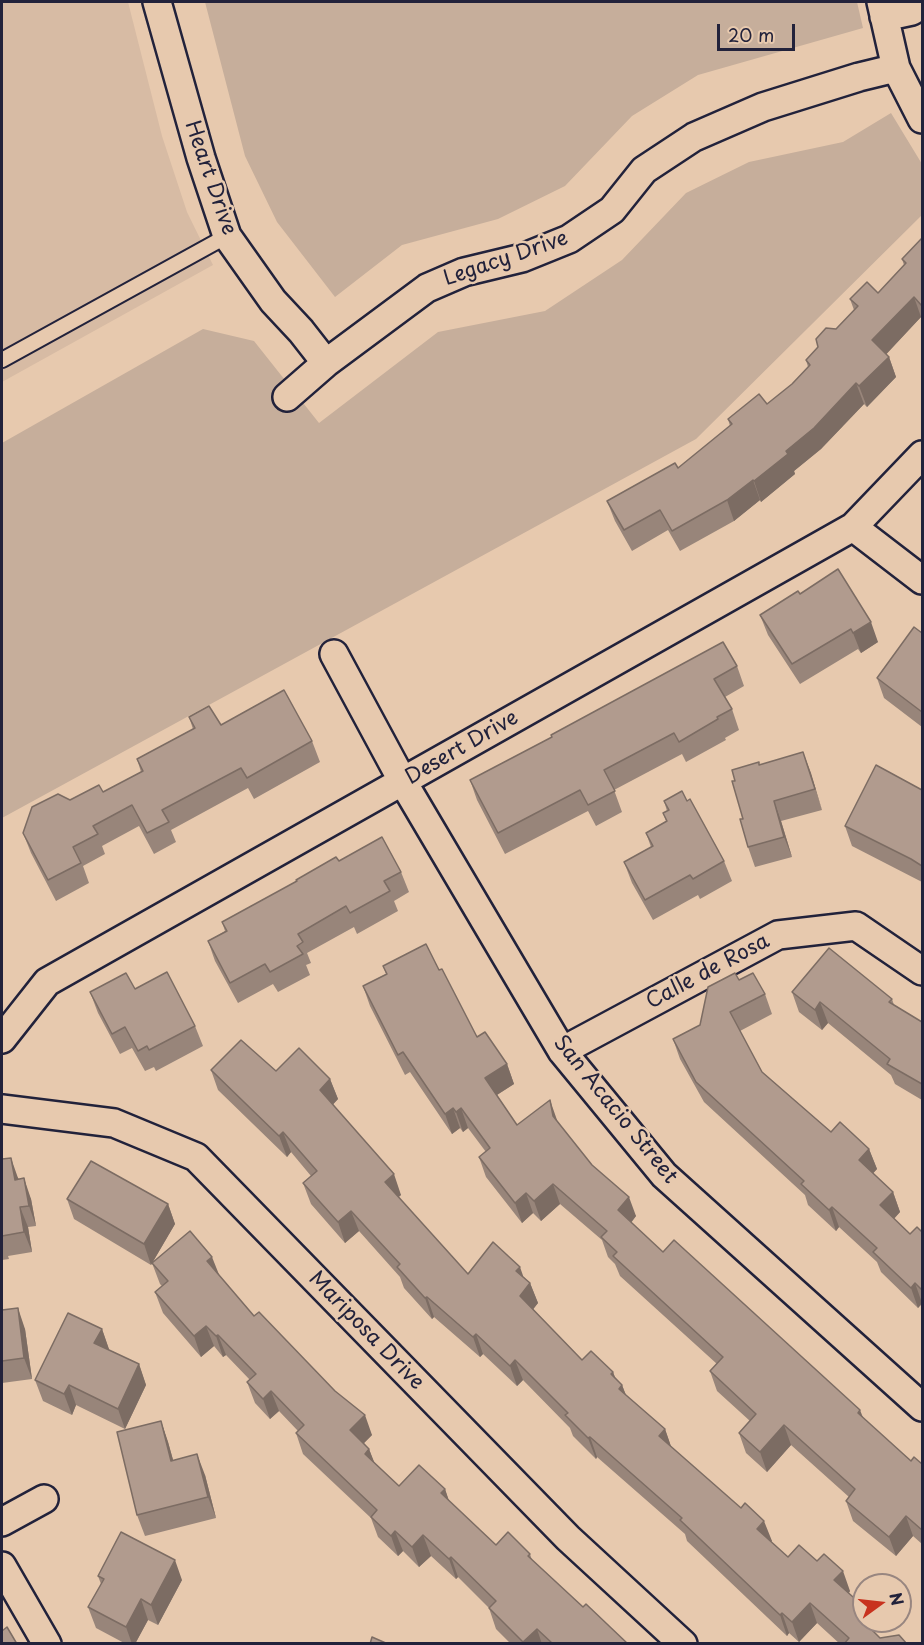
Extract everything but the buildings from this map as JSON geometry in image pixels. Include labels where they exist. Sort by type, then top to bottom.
[{"type":"street","name":"Heart Drive","points":[[157,2],[201,158],[227,236],[273,301],[326,363]]},
{"type":"street","points":[[922,4],[912,11],[883,9],[896,68],[922,119]]},
{"type":"street","name":"Legacy Drive","points":[[287,397],[326,363],[427,288],[464,272],[522,258],[569,239],[612,210],[644,170],[694,137],[763,107],[896,68]]},
{"type":"street","name":"Desert Drive","points":[[2,1039],[47,982],[853,526],[922,455]]},
{"type":"street","points":[[853,526],[922,580]]},
{"type":"street","name":"San Acacio Street","points":[[334,654],[403,782],[562,1051],[664,1175],[922,1407]]},
{"type":"street","name":"Calle de Rosa","points":[[562,1051],[778,935],[856,926],[922,971]]},
{"type":"street","name":"Mariposa Drive","points":[[2,1110],[114,1123],[196,1157],[568,1538],[683,1644]]},
{"type":"street","points":[[2,1522],[44,1499]]},
{"type":"street","points":[[2,1566],[47,1644]]},
{"type":"lane","points":[[2,360],[227,236]]},
{"type":"shaded area","points":[[2,2],[128,2],[162,136],[187,212],[213,265],[2,382]]},
{"type":"shaded area","points":[[205,2],[857,2],[863,28],[698,75],[632,116],[565,186],[498,219],[402,245],[335,297],[277,222],[245,156]]},
{"type":"shaded area","points":[[891,113],[922,164],[922,215],[696,439],[2,818],[2,443],[203,329],[254,341],[319,423],[438,332],[545,311],[622,260],[686,193],[749,162],[843,142]]}]
